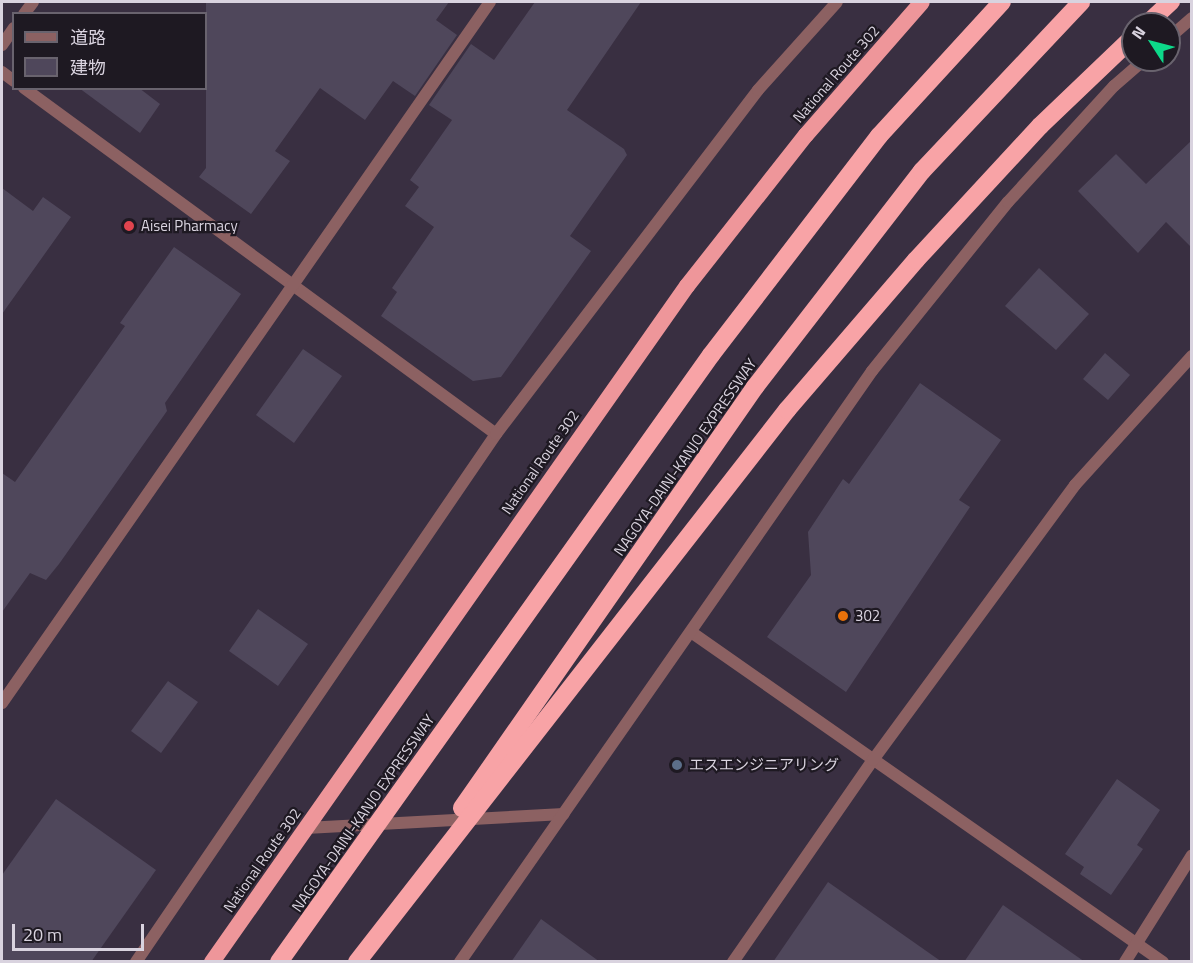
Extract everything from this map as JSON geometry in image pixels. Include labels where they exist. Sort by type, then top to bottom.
[{"type":"highway","name":"National Route 302","points":[[212,962],[687,286],[806,135],[922,2]]},
{"type":"highway","name":"NAGOYA-DAINI-KANJO EXPRESSWAY","points":[[279,962],[711,355],[879,136],[1002,2]]},
{"type":"highway","name":"NAGOYA-DAINI-KANJO EXPRESSWAY","points":[[357,962],[755,387],[922,171],[1081,2]]},
{"type":"highway","points":[[357,962],[787,410],[916,260],[1032,134],[1121,49]]},
{"type":"street","points":[[2,703],[490,2]]},
{"type":"street","points":[[136,962],[496,434],[758,90],[837,2]]},
{"type":"street","points":[[2,45],[12,31]]},
{"type":"street","points":[[460,962],[872,371],[1008,202],[1114,86],[1130,72]]},
{"type":"street","points":[[27,90],[496,434]]},
{"type":"street","points":[[733,962],[873,760],[1075,485],[1191,356]]},
{"type":"street","points":[[691,632],[1163,962]]},
{"type":"street","points":[[306,828],[564,814]]},
{"type":"street","points":[[1125,962],[1191,855]]},
{"type":"building","points":[[206,2],[449,2],[436,20],[457,35],[415,96],[393,81],[365,120],[320,88],[275,151],[290,161],[251,214],[199,177],[206,168]]},
{"type":"building","points":[[535,2],[641,2],[567,110],[624,149],[627,155],[570,236],[591,251],[501,377],[473,381],[381,316],[397,292],[392,288],[434,227],[405,206],[419,187],[410,180],[452,120],[429,105],[471,44],[494,60]]},
{"type":"building","points":[[82,90],[142,90],[160,104],[140,133]]},
{"type":"building","points":[[1191,141],[1191,247],[1166,222],[1138,253],[1078,191],[1116,154],[1146,184]]},
{"type":"building","points":[[2,188],[33,211],[43,197],[71,217],[2,314]]},
{"type":"building","points":[[174,247],[241,294],[165,403],[167,411],[59,564],[46,580],[30,573],[2,612],[2,473],[15,482],[125,326],[120,323]]},
{"type":"building","points":[[1039,268],[1089,314],[1056,350],[1005,306]]},
{"type":"building","points":[[303,349],[342,376],[294,443],[256,415]]},
{"type":"building","points":[[1105,353],[1130,375],[1108,400],[1083,379]]},
{"type":"building","points":[[920,383],[1001,440],[959,500],[970,507],[846,692],[767,637],[811,575],[808,532],[843,479],[849,484]]},
{"type":"building","points":[[258,609],[308,644],[278,686],[229,651]]},
{"type":"building","points":[[168,681],[198,702],[161,753],[131,731]]},
{"type":"building","points":[[1117,779],[1160,810],[1137,845],[1143,849],[1111,895],[1080,874],[1084,867],[1065,854]]},
{"type":"building","points":[[56,799],[156,870],[91,962],[2,962],[2,875]]},
{"type":"building","points":[[828,882],[942,962],[773,962]]},
{"type":"building","points":[[1003,905],[1085,962],[964,962]]},
{"type":"building","points":[[541,919],[600,962],[511,962]]},
{"type":"place","name":"Aisei Pharmacy","points":[[129,226]]},
{"type":"place","name":"302","points":[[843,616]]},
{"type":"place","name":"エスエンジニアリング","points":[[677,765]]}]
